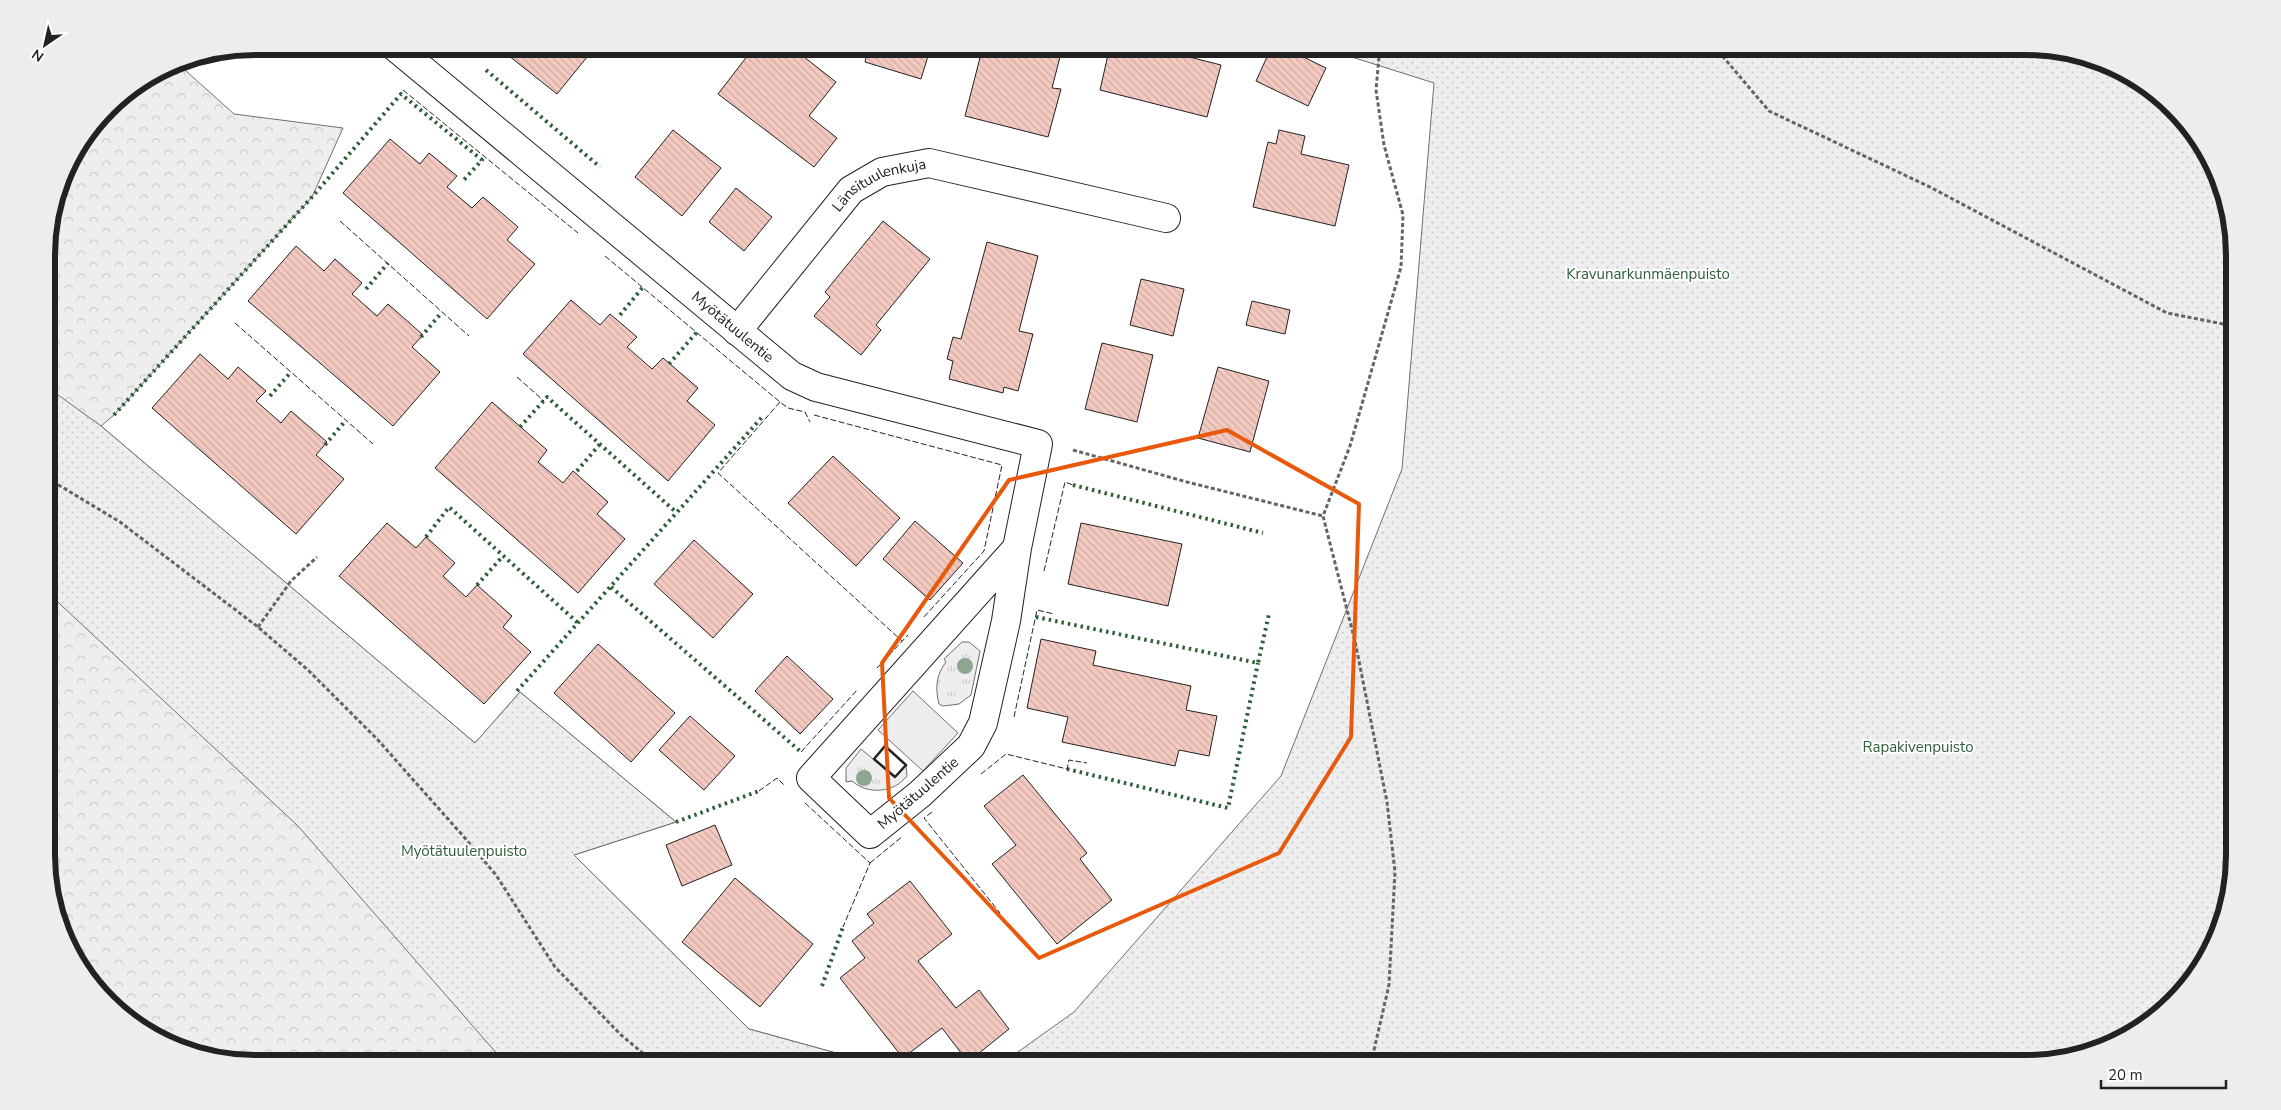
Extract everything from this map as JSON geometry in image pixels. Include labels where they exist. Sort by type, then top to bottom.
[{"type":"street","name":"Myötätuulentie","points":[[405,55],[792,376],[816,387],[1038,444],[1017,548],[1006,621],[983,723],[971,746],[920,794],[870,834],[810,778],[1017,548]]},
{"type":"street","name":"Länsituulenkuja","points":[[737,330],[851,190],[882,172],[930,163],[1166,218]]},
{"type":"path","points":[[1373,1055],[1389,984],[1395,872],[1387,802],[1355,642],[1323,516],[1350,446],[1402,267],[1403,215],[1384,146],[1376,90],[1379,55]]},
{"type":"path","points":[[1722,55],[1769,111],[1930,187],[2166,313],[2226,325]]},
{"type":"path","points":[[1038,444],[1062,447],[1187,482],[1323,516]]},
{"type":"path","points":[[55,483],[120,522],[258,627],[310,671],[377,739],[496,875],[555,967],[621,1035],[645,1055]]},
{"type":"path","points":[[258,627],[290,581],[317,558]]},
{"type":"highlighted area","points":[[1227,430],[1359,504],[1351,737],[1279,853],[1039,958],[889,798],[882,663],[1009,480]]},
{"type":"green space","name":"Rapakivenpuisto","points":[[1345,55],[2039,55],[2078,62],[2103,70],[2126,82],[2148,96],[2185,133],[2211,178],[2219,203],[2226,242],[2226,868],[2219,907],[2211,932],[2199,955],[2185,977],[2148,1014],[2103,1040],[2078,1048],[2039,1055],[1014,1055],[1074,1012],[1281,776],[1402,469],[1434,83]]},
{"type":"green space","points":[[183,68],[234,114],[343,128],[312,197],[114,415],[101,426],[475,743],[520,692],[676,822],[574,855],[749,1029],[843,1055],[242,1055],[203,1048],[178,1040],[155,1028],[133,1014],[96,977],[70,932],[62,907],[55,868],[55,242],[62,203],[70,178],[82,155],[96,133],[133,96],[155,82]]},
{"type":"green space","name":"Myötätuulenpuisto","points":[[55,393],[101,426],[475,743],[520,692],[676,822],[574,855],[749,1029],[843,1055],[498,1055],[298,826],[55,599]]},
{"type":"green space","points":[[962,642],[969,642],[980,651],[971,695],[959,704],[943,706],[939,704],[938,677],[946,662],[944,659]]},
{"type":"green space","points":[[861,749],[895,777],[906,765],[907,776],[895,786],[881,790],[866,789],[852,781],[846,782],[846,768]]},
{"type":"shaded area","points":[[913,691],[958,733],[923,771],[878,730]]},
{"type":"building","points":[[508,55],[589,55],[557,94]]},
{"type":"building","points":[[748,55],[802,55],[836,82],[809,116],[837,138],[814,167],[718,94]]},
{"type":"building","points":[[867,55],[928,55],[921,79],[865,62]]},
{"type":"building","points":[[981,55],[1060,55],[1052,88],[1061,89],[1048,137],[965,116]]},
{"type":"building","points":[[1108,55],[1182,55],[1221,65],[1207,117],[1100,90]]},
{"type":"building","points":[[1268,55],[1299,55],[1326,68],[1308,106],[1256,81]]},
{"type":"building","points":[[673,130],[721,168],[682,216],[635,177]]},
{"type":"building","points":[[1279,130],[1305,136],[1301,154],[1349,165],[1335,226],[1253,207],[1268,142],[1276,144]]},
{"type":"building","points":[[390,139],[420,164],[429,153],[457,176],[447,187],[472,208],[483,197],[518,227],[507,240],[535,264],[487,319],[343,193]]},
{"type":"building","points":[[736,188],[772,217],[744,251],[709,222]]},
{"type":"building","points":[[883,221],[930,259],[876,325],[881,330],[861,355],[814,316],[830,297],[825,292]]},
{"type":"building","points":[[987,242],[1038,256],[1019,331],[1033,334],[1018,391],[1004,387],[1003,393],[949,379],[953,361],[947,359],[953,337],[961,339]]},
{"type":"building","points":[[296,246],[324,271],[335,259],[362,283],[352,294],[377,316],[388,304],[423,335],[412,347],[440,372],[393,426],[248,301]]},
{"type":"building","points":[[1141,279],[1184,289],[1173,336],[1130,325]]},
{"type":"building","points":[[571,300],[600,325],[610,314],[637,337],[627,347],[652,369],[663,358],[698,388],[687,401],[715,425],[668,481],[523,354]]},
{"type":"building","points":[[1252,301],[1290,310],[1285,334],[1246,325]]},
{"type":"building","points":[[1102,343],[1153,355],[1137,422],[1085,409]]},
{"type":"building","points":[[200,354],[228,379],[238,367],[266,391],[256,401],[281,423],[291,411],[327,442],[316,455],[344,479],[296,534],[152,408]]},
{"type":"building","points":[[1218,367],[1269,381],[1250,452],[1198,438]]},
{"type":"building","points":[[492,402],[547,450],[538,462],[563,483],[573,471],[608,502],[597,514],[625,539],[578,593],[435,468]]},
{"type":"building","points":[[833,456],[900,518],[856,566],[788,503]]},
{"type":"building","points":[[915,521],[963,563],[930,600],[883,559]]},
{"type":"building","points":[[387,523],[416,548],[426,537],[455,563],[443,576],[466,597],[477,585],[512,616],[503,627],[531,652],[484,704],[339,576]]},
{"type":"building","points":[[1081,523],[1182,544],[1168,606],[1068,584]]},
{"type":"building","points":[[694,540],[753,594],[713,638],[654,584]]},
{"type":"building","points":[[1041,639],[1096,651],[1093,665],[1191,686],[1186,710],[1217,716],[1209,756],[1179,750],[1175,766],[1062,742],[1068,717],[1027,708]]},
{"type":"building","points":[[598,644],[675,713],[631,762],[554,693]]},
{"type":"building","points":[[787,656],[833,699],[800,734],[755,691]]},
{"type":"building","points":[[690,716],[735,756],[704,790],[659,750]]},
{"type":"building","points":[[1023,775],[1087,853],[1080,859],[1112,900],[1057,944],[992,864],[1016,845],[984,806]]},
{"type":"building","points":[[715,825],[732,865],[682,886],[666,845]]},
{"type":"building","points":[[735,878],[813,944],[760,1007],[682,942]]},
{"type":"building","points":[[910,881],[952,934],[918,961],[956,1008],[979,990],[1009,1029],[977,1055],[963,1055],[942,1028],[907,1055],[901,1055],[840,978],[865,958],[852,941],[874,923],[867,914]]},
{"type":"hedge","points":[[486,70],[600,167]]},
{"type":"hedge","points":[[114,415],[312,197],[401,94],[482,160],[462,182]]},
{"type":"hedge","points":[[366,289],[388,263]]},
{"type":"hedge","points":[[620,315],[643,287]]},
{"type":"hedge","points":[[421,337],[442,312]]},
{"type":"hedge","points":[[669,364],[697,332]]},
{"type":"hedge","points":[[270,396],[291,372]]},
{"type":"hedge","points":[[520,427],[547,397],[677,513]]},
{"type":"hedge","points":[[517,691],[764,415]]},
{"type":"hedge","points":[[325,445],[346,420]]},
{"type":"hedge","points":[[577,471],[600,444]]},
{"type":"hedge","points":[[1073,485],[1263,533]]},
{"type":"hedge","points":[[426,537],[449,507],[578,623]]},
{"type":"hedge","points":[[477,585],[503,556]]},
{"type":"hedge","points":[[611,587],[801,752]]},
{"type":"hedge","points":[[1036,617],[1258,663],[1269,614]]},
{"type":"hedge","points":[[1067,769],[1228,808],[1258,663]]},
{"type":"hedge","points":[[676,822],[759,791]]},
{"type":"hedge","points":[[822,986],[843,927]]},
{"type":"fence","points":[[403,90],[578,233]]},
{"type":"fence","points":[[340,221],[469,336]]},
{"type":"fence","points":[[605,256],[780,402],[788,408],[805,412],[810,422]]},
{"type":"fence","points":[[235,323],[373,444]]},
{"type":"fence","points":[[517,377],[544,401]]},
{"type":"fence","points":[[780,402],[718,473],[902,641]]},
{"type":"fence","points":[[814,415],[1002,465],[984,551],[923,618]]},
{"type":"fence","points":[[1044,571],[1065,482],[1073,485]]},
{"type":"fence","points":[[1014,717],[1037,610],[1054,614]]},
{"type":"fence","points":[[877,668],[908,635]]},
{"type":"fence","points":[[801,752],[858,689]]},
{"type":"fence","points":[[981,774],[1006,754],[1067,769],[1069,760],[1087,763]]},
{"type":"fence","points":[[759,791],[777,778],[784,785]]},
{"type":"fence","points":[[805,803],[870,863],[843,927]]},
{"type":"fence","points":[[932,812],[924,818],[1000,913]]},
{"type":"fence","points":[[870,863],[903,836]]},
{"type":"wall","points":[[885,746],[906,765],[895,777],[874,759],[885,746]]},
{"type":"park label","name":"Kravunarkunmäenpuisto","points":[[1648,274]]}]
